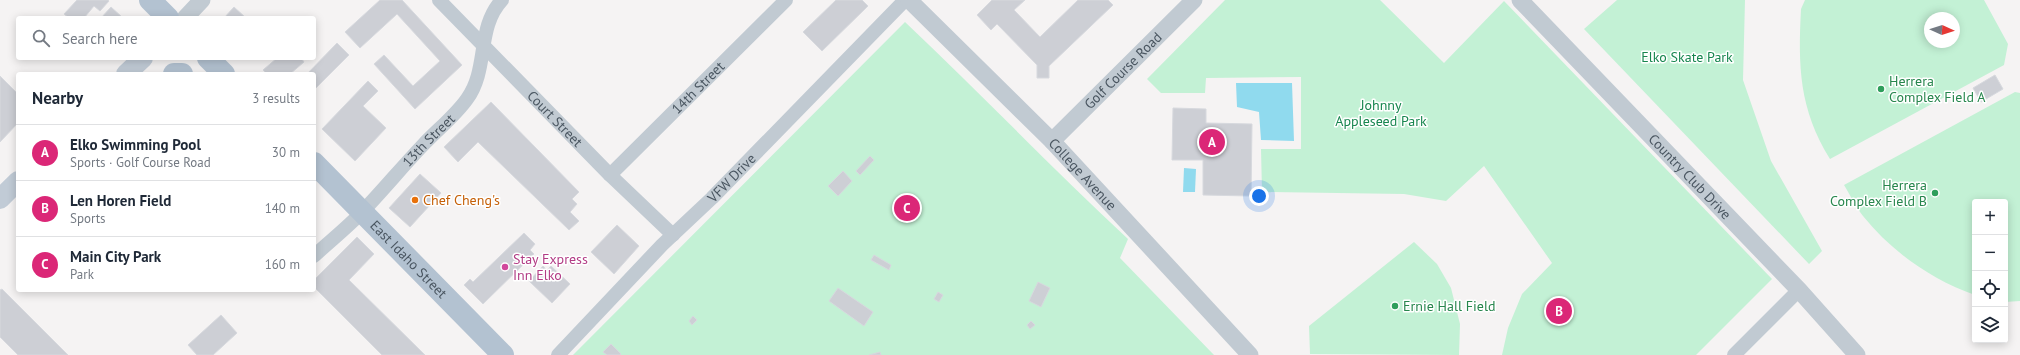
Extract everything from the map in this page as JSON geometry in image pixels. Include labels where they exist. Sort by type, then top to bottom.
[{"type":"main road","points":[[150,0],[166,16]]},
{"type":"main road","points":[[128,72],[141,60]]},
{"type":"main road","points":[[210,60],[222,72]]},
{"type":"main road","name":"East Idaho Street","points":[[316,165],[503,355]]},
{"type":"main road","points":[[0,199],[16,183]]},
{"type":"street","points":[[187,16],[202,0]]},
{"type":"street","name":"Court Street","points":[[439,0],[610,175],[673,235]]},
{"type":"street","name":"13th Street","points":[[316,254],[362,212],[421,146],[467,99],[476,83],[482,60],[483,44],[490,18],[502,0]]},
{"type":"street","name":"14th Street","points":[[610,175],[786,0]]},
{"type":"street","name":"VFW Drive","points":[[558,355],[673,235],[712,198],[905,0]]},
{"type":"street","name":"College Avenue","points":[[909,0],[1052,141],[1250,355]]},
{"type":"street","name":"Golf Course Road","points":[[1052,141],[1194,0]]},
{"type":"street","name":"Country Club Drive","points":[[1520,0],[1799,290],[1856,355]]},
{"type":"street","points":[[1734,355],[1799,290]]},
{"type":"green space","name":"Johnny Appleseed Park","points":[[1225,0],[1380,0],[1444,63],[1504,1],[1772,279],[1696,355],[1502,355],[1508,328],[1522,294],[1552,263],[1484,166],[1446,201],[1404,194],[1262,192],[1261,149],[1301,149],[1301,77],[1206,78],[1205,93],[1161,93],[1147,79]]},
{"type":"green space","name":"Elko Skate Park","points":[[1617,0],[1745,0],[1743,80],[1771,161],[1822,251],[1809,264],[1584,29]]},
{"type":"green space","name":"Herrera Complex Field A","points":[[1805,0],[1984,0],[2008,44],[2004,65],[1830,159],[1820,141],[1806,105],[1801,68],[1801,9]]},
{"type":"green space","points":[[905,22],[1128,239],[1120,258],[1214,355],[573,355]]},
{"type":"green space","name":"Herrera Complex Field B","points":[[2015,92],[2020,93],[2020,301],[2008,302],[2008,199],[1972,199],[1972,294],[1928,273],[1900,253],[1874,229],[1863,216],[1844,185]]},
{"type":"green space","name":"Ernie Hall Field","points":[[1414,242],[1437,264],[1451,288],[1460,324],[1459,355],[1310,354],[1309,326]]},
{"type":"water","points":[[1236,83],[1292,83],[1294,141],[1261,140],[1259,112],[1237,107]]},
{"type":"water","points":[[1184,168],[1196,169],[1195,192],[1183,192]]},
{"type":"building","points":[[77,0],[109,1],[100,11],[94,6],[86,16],[66,16],[64,14]]},
{"type":"building","points":[[380,0],[402,0],[462,65],[415,109],[374,64],[384,55],[413,86],[440,61],[397,14],[360,48],[345,32]]},
{"type":"building","points":[[836,0],[862,0],[868,6],[822,51],[803,32]]},
{"type":"building","points":[[992,0],[1025,0],[1014,10],[1040,37],[1078,0],[1108,0],[1113,5],[1049,66],[1049,78],[1037,78],[1037,65],[997,24],[991,30],[977,15]]},
{"type":"building","points":[[111,7],[121,16],[103,16]]},
{"type":"building","points":[[234,7],[244,16],[226,16]]},
{"type":"building","points":[[337,43],[349,55],[316,88],[316,72],[309,72]]},
{"type":"building","points":[[275,60],[302,60],[304,62],[292,72],[265,72],[263,70]]},
{"type":"building","points":[[1995,75],[2003,89],[1981,102],[1973,88]]},
{"type":"building","points":[[0,76],[16,92],[16,125],[0,142]]},
{"type":"building","points":[[368,81],[378,91],[363,106],[386,128],[355,161],[322,129]]},
{"type":"building","points":[[491,102],[579,192],[572,199],[577,204],[570,212],[579,221],[569,230],[478,142],[458,162],[444,147]]},
{"type":"building","points":[[1173,108],[1206,109],[1206,123],[1252,124],[1251,196],[1203,195],[1203,160],[1172,160]]},
{"type":"building","points":[[870,156],[874,160],[860,175],[856,171]]},
{"type":"building","points":[[843,171],[852,181],[838,196],[828,186]]},
{"type":"building","name":"Chef Cheng's","points":[[420,174],[441,193],[410,227],[389,208]]},
{"type":"building","points":[[617,225],[639,246],[614,274],[591,252]]},
{"type":"building","name":"Stay Express Inn Elko","points":[[524,233],[535,244],[530,250],[534,254],[483,304],[464,285],[470,279],[473,282]]},
{"type":"building","points":[[357,237],[374,254],[349,280],[425,355],[382,355],[316,289],[316,278]]},
{"type":"building","points":[[874,255],[891,265],[889,270],[871,260]]},
{"type":"building","points":[[543,266],[547,270],[551,266],[570,284],[552,303],[529,281]]},
{"type":"building","points":[[1038,282],[1050,288],[1041,307],[1029,301]]},
{"type":"building","points":[[838,288],[873,312],[864,326],[829,301]]},
{"type":"building","points":[[2,289],[68,355],[18,355],[0,337],[0,290]]},
{"type":"building","points":[[938,292],[943,295],[939,302],[934,299]]},
{"type":"building","points":[[221,315],[237,333],[213,355],[197,355],[188,345]]},
{"type":"building","points":[[693,316],[697,320],[692,325],[689,321]]},
{"type":"building","points":[[1031,321],[1035,325],[1030,329],[1027,325]]},
{"type":"building","points":[[611,344],[621,354],[620,355],[607,355],[603,352]]},
{"type":"building","points":[[880,352],[881,355],[869,355]]},
{"type":"place","name":"Herrera Complex Field A","points":[[1881,89]]},
{"type":"place","name":"Elko Swimming Pool","points":[[1212,142]]},
{"type":"place","name":"Herrera Complex Field B","points":[[1935,193]]},
{"type":"place","name":"Chef Cheng's","points":[[415,200]]},
{"type":"place","name":"Main City Park","points":[[907,208]]},
{"type":"place","name":"Stay Express Inn Elko","points":[[505,267]]},
{"type":"place","name":"Ernie Hall Field","points":[[1395,306]]},
{"type":"place","name":"Len Horen Field","points":[[1559,311]]}]
